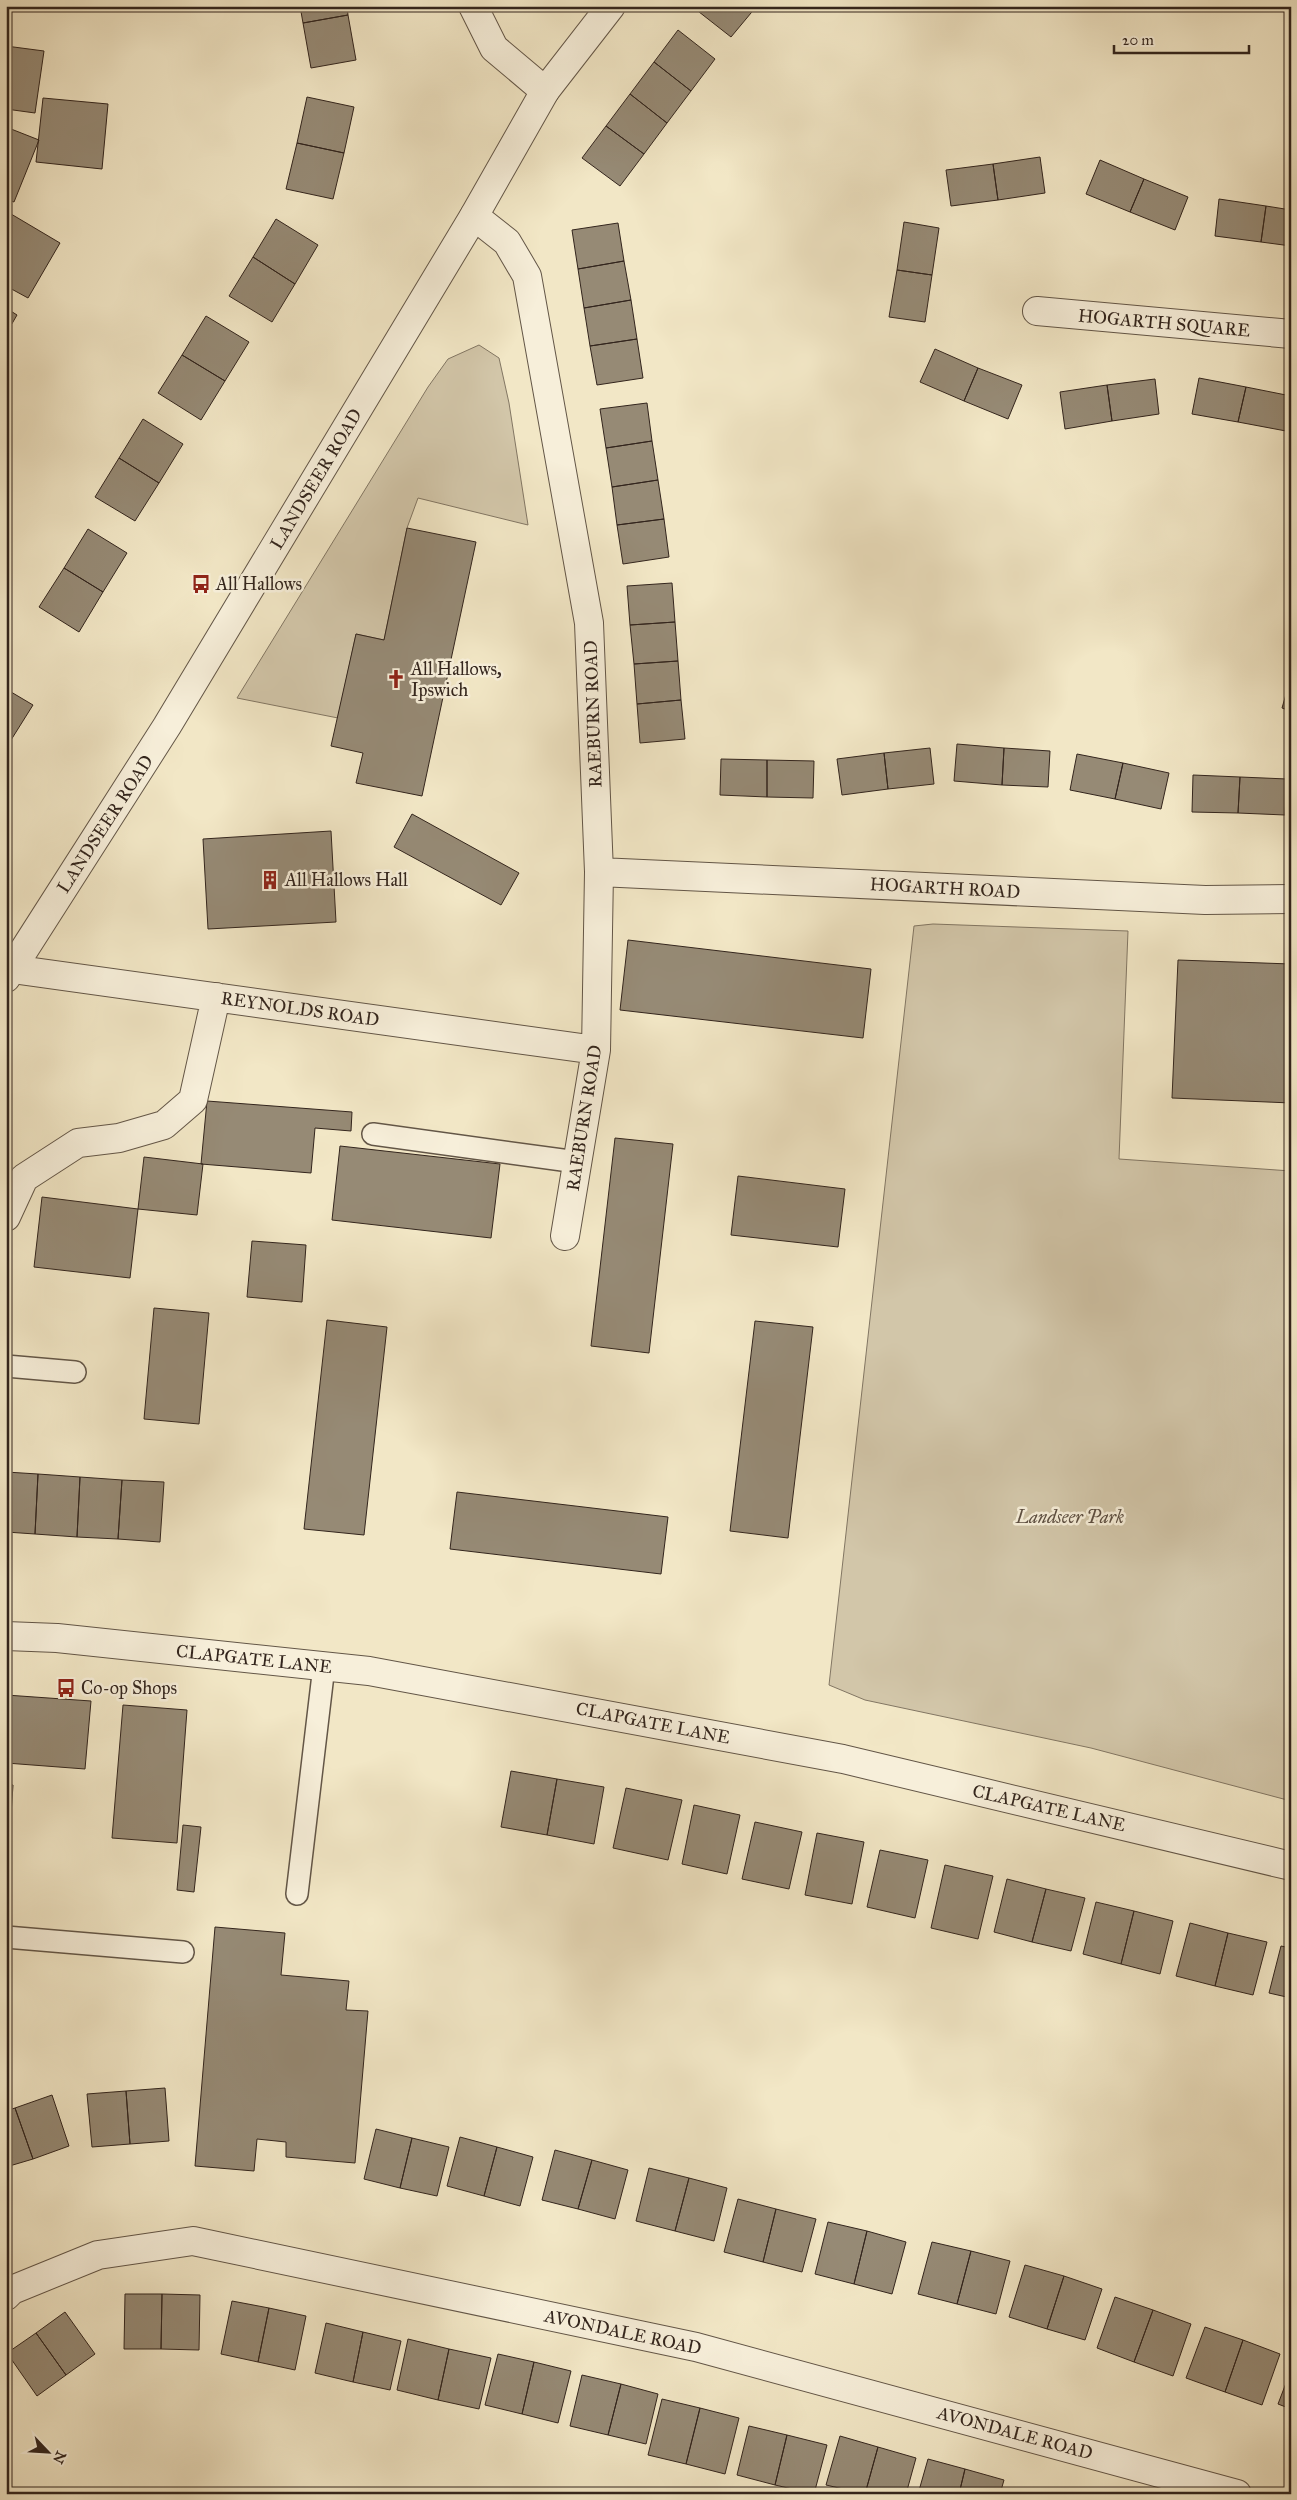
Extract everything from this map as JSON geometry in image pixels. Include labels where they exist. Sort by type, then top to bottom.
[{"type":"street","points":[[473,6],[494,48],[545,91]]},
{"type":"street","name":"LANDSEER ROAD","points":[[8,971],[167,726],[474,216],[545,91],[611,6]]},
{"type":"street","name":"RAEBURN ROAD","points":[[474,216],[507,242],[527,276],[589,623],[599,872],[596,1050],[565,1236]]},
{"type":"street","name":"HOGARTH SQUARE","points":[[1037,311],[1291,334]]},
{"type":"street","name":"HOGARTH ROAD","points":[[599,872],[1205,900],[1291,899]]},
{"type":"street","name":"REYNOLDS ROAD","points":[[8,971],[216,997],[596,1050]]},
{"type":"street","points":[[6,1217],[24,1178],[78,1143],[119,1138],[164,1125],[193,1100],[216,997]]},
{"type":"street","name":"CLAPGATE LANE","points":[[6,1636],[57,1638],[369,1670],[843,1759],[1291,1866]]},
{"type":"street","name":"AVONDALE ROAD","points":[[6,2296],[12,2290],[98,2254],[193,2241],[696,2347],[1237,2494]]},
{"type":"lane","points":[[373,1134],[577,1162]]},
{"type":"lane","points":[[6,1366],[75,1372]]},
{"type":"lane","points":[[297,1894],[324,1666]]},
{"type":"lane","points":[[6,1937],[183,1952]]},
{"type":"green space","points":[[479,345],[499,358],[509,403],[528,525],[418,498],[407,528],[384,640],[356,634],[338,718],[237,698],[428,387],[448,359]]},
{"type":"green space","name":"Landseer Park","points":[[933,924],[1128,931],[1119,1159],[1291,1171],[1291,1801],[1091,1748],[865,1700],[829,1685],[914,926]]},
{"type":"building","points":[[300,6],[347,6],[348,15],[303,23]]},
{"type":"building","points":[[696,6],[756,7],[731,37],[694,8]]},
{"type":"building","points":[[348,15],[356,60],[311,68],[303,23]]},
{"type":"building","points":[[678,30],[715,59],[691,91],[654,62]]},
{"type":"building","points":[[6,46],[44,51],[35,113],[6,109]]},
{"type":"building","points":[[654,62],[691,91],[667,123],[630,94]]},
{"type":"building","points":[[630,94],[667,123],[644,154],[606,126]]},
{"type":"building","points":[[307,97],[354,107],[344,153],[297,143]]},
{"type":"building","points":[[43,98],[108,104],[102,169],[36,162]]},
{"type":"building","points":[[606,126],[644,154],[620,186],[582,158]]},
{"type":"building","points":[[6,127],[39,140],[14,202],[6,199]]},
{"type":"building","points":[[297,143],[344,153],[333,199],[286,189]]},
{"type":"building","points":[[1040,157],[1045,193],[998,200],[993,164]]},
{"type":"building","points":[[1100,160],[1144,179],[1130,212],[1086,194]]},
{"type":"building","points":[[993,164],[998,200],[951,206],[946,170]]},
{"type":"building","points":[[1144,179],[1188,197],[1175,230],[1130,212]]},
{"type":"building","points":[[1219,199],[1266,206],[1261,242],[1215,236]]},
{"type":"building","points":[[1266,206],[1291,210],[1291,246],[1261,242]]},
{"type":"building","points":[[6,211],[60,243],[28,298],[6,286]]},
{"type":"building","points":[[276,219],[318,245],[295,284],[253,257]]},
{"type":"building","points":[[904,222],[939,228],[932,275],[897,270]]},
{"type":"building","points":[[618,223],[624,261],[578,269],[572,230]]},
{"type":"building","points":[[253,257],[295,284],[272,322],[229,296]]},
{"type":"building","points":[[624,261],[631,300],[584,308],[578,269]]},
{"type":"building","points":[[897,270],[932,275],[925,322],[889,317]]},
{"type":"building","points":[[631,300],[637,339],[590,346],[584,308]]},
{"type":"building","points":[[6,308],[17,315],[6,334]]},
{"type":"building","points":[[206,316],[249,342],[225,381],[182,355]]},
{"type":"building","points":[[637,339],[643,378],[597,385],[590,346]]},
{"type":"building","points":[[935,349],[978,368],[964,401],[920,382]]},
{"type":"building","points":[[182,355],[225,381],[201,420],[158,393]]},
{"type":"building","points":[[978,368],[1022,385],[1008,419],[964,401]]},
{"type":"building","points":[[1199,378],[1246,387],[1238,422],[1192,414]]},
{"type":"building","points":[[1155,379],[1159,414],[1112,421],[1107,385]]},
{"type":"building","points":[[1107,385],[1112,421],[1065,429],[1060,392]]},
{"type":"building","points":[[1246,387],[1291,396],[1286,431],[1238,422]]},
{"type":"building","points":[[647,403],[652,441],[606,448],[600,409]]},
{"type":"building","points":[[143,419],[183,444],[159,483],[119,458]]},
{"type":"building","points":[[652,441],[658,480],[612,487],[606,448]]},
{"type":"building","points":[[119,458],[159,483],[135,521],[95,497]]},
{"type":"building","points":[[658,480],[664,519],[617,525],[612,487]]},
{"type":"building","points":[[664,519],[669,557],[623,564],[617,525]]},
{"type":"building","name":"All Hallows, Ipswich","points":[[407,528],[476,542],[422,796],[356,783],[363,753],[331,746],[356,634],[384,640]]},
{"type":"building","points":[[88,529],[127,553],[103,592],[64,568]]},
{"type":"building","points":[[64,568],[103,592],[79,632],[39,607]]},
{"type":"building","points":[[672,583],[675,622],[630,625],[627,586]]},
{"type":"building","points":[[675,622],[678,661],[634,664],[630,625]]},
{"type":"building","points":[[678,661],[681,700],[637,704],[634,664]]},
{"type":"building","points":[[1289,684],[1291,684],[1291,711],[1282,708]]},
{"type":"building","points":[[6,689],[33,705],[6,748]]},
{"type":"building","points":[[681,700],[685,739],[640,743],[637,704]]},
{"type":"building","points":[[957,744],[1004,748],[1002,785],[954,781]]},
{"type":"building","points":[[930,748],[934,784],[888,789],[884,753]]},
{"type":"building","points":[[1004,748],[1050,751],[1048,787],[1002,785]]},
{"type":"building","points":[[884,753],[888,789],[842,795],[837,759]]},
{"type":"building","points":[[1077,754],[1123,763],[1115,799],[1070,790]]},
{"type":"building","points":[[721,759],[767,760],[767,797],[720,795]]},
{"type":"building","points":[[767,760],[814,761],[813,798],[767,797]]},
{"type":"building","points":[[1123,763],[1169,773],[1161,809],[1115,799]]},
{"type":"building","points":[[1193,775],[1240,777],[1238,813],[1192,812]]},
{"type":"building","points":[[1240,777],[1287,779],[1285,815],[1238,813]]},
{"type":"building","points":[[412,814],[519,873],[501,905],[394,847]]},
{"type":"building","name":"All Hallows Hall","points":[[331,831],[336,922],[208,929],[203,839]]},
{"type":"building","points":[[628,940],[871,969],[863,1038],[620,1010]]},
{"type":"building","points":[[1178,960],[1291,964],[1291,1103],[1172,1098]]},
{"type":"building","points":[[207,1101],[352,1112],[351,1131],[315,1128],[311,1173],[201,1164]]},
{"type":"building","points":[[615,1138],[673,1144],[649,1353],[591,1346]]},
{"type":"building","points":[[340,1146],[500,1164],[491,1238],[332,1220]]},
{"type":"building","points":[[144,1157],[203,1164],[197,1215],[138,1209]]},
{"type":"building","points":[[738,1176],[845,1189],[838,1247],[731,1235]]},
{"type":"building","points":[[42,1197],[138,1209],[130,1278],[34,1267]]},
{"type":"building","points":[[252,1241],[306,1245],[302,1302],[247,1297]]},
{"type":"building","points":[[154,1308],[209,1313],[199,1424],[144,1419]]},
{"type":"building","points":[[327,1320],[387,1327],[364,1535],[304,1529]]},
{"type":"building","points":[[755,1321],[813,1327],[788,1538],[730,1531]]},
{"type":"building","points":[[6,1472],[38,1474],[35,1534],[6,1532]]},
{"type":"building","points":[[38,1474],[80,1477],[77,1537],[35,1534]]},
{"type":"building","points":[[80,1477],[122,1480],[118,1539],[77,1537]]},
{"type":"building","points":[[122,1480],[164,1482],[160,1542],[118,1539]]},
{"type":"building","points":[[457,1492],[668,1517],[661,1574],[450,1549]]},
{"type":"building","points":[[6,1695],[91,1701],[85,1769],[6,1763]]},
{"type":"building","points":[[123,1705],[187,1710],[177,1843],[112,1838]]},
{"type":"building","points":[[511,1771],[557,1779],[547,1835],[501,1827]]},
{"type":"building","points":[[557,1779],[604,1787],[594,1844],[547,1835]]},
{"type":"building","points":[[6,1784],[13,1785],[10,1829],[6,1829]]},
{"type":"building","points":[[626,1788],[682,1800],[668,1860],[613,1848]]},
{"type":"building","points":[[694,1805],[740,1815],[727,1874],[682,1864]]},
{"type":"building","points":[[755,1822],[802,1832],[789,1889],[742,1879]]},
{"type":"building","points":[[183,1825],[201,1827],[194,1892],[177,1890]]},
{"type":"building","points":[[817,1833],[864,1842],[852,1904],[805,1895]]},
{"type":"building","points":[[880,1850],[928,1860],[915,1918],[867,1907]]},
{"type":"building","points":[[945,1865],[993,1876],[978,1939],[931,1928]]},
{"type":"building","points":[[1007,1879],[1046,1889],[1032,1942],[994,1932]]},
{"type":"building","points":[[1046,1889],[1085,1898],[1071,1951],[1032,1942]]},
{"type":"building","points":[[1096,1902],[1134,1911],[1121,1964],[1083,1954]]},
{"type":"building","points":[[1134,1911],[1173,1921],[1160,1974],[1121,1964]]},
{"type":"building","points":[[1190,1923],[1228,1933],[1215,1986],[1176,1976]]},
{"type":"building","points":[[215,1927],[285,1933],[281,1975],[349,1981],[346,2010],[368,2011],[355,2163],[286,2157],[286,2142],[257,2139],[254,2171],[195,2166]]},
{"type":"building","points":[[1228,1933],[1267,1942],[1253,1995],[1215,1986]]},
{"type":"building","points":[[1281,1946],[1291,1948],[1291,1998],[1269,1993]]},
{"type":"building","points":[[165,2088],[169,2141],[130,2144],[126,2091]]},
{"type":"building","points":[[126,2091],[130,2144],[92,2147],[87,2094]]},
{"type":"building","points":[[52,2095],[69,2146],[33,2159],[15,2108]]},
{"type":"building","points":[[15,2108],[33,2159],[6,2167],[6,2111]]},
{"type":"building","points":[[376,2129],[412,2138],[400,2188],[364,2179]]},
{"type":"building","points":[[460,2137],[497,2147],[484,2196],[447,2186]]},
{"type":"building","points":[[412,2138],[449,2147],[437,2196],[400,2188]]},
{"type":"building","points":[[497,2147],[533,2157],[520,2206],[484,2196]]},
{"type":"building","points":[[555,2150],[592,2160],[578,2209],[542,2200]]},
{"type":"building","points":[[592,2160],[628,2170],[615,2219],[578,2209]]},
{"type":"building","points":[[649,2168],[689,2178],[675,2231],[636,2221]]},
{"type":"building","points":[[689,2178],[727,2188],[714,2241],[675,2231]]},
{"type":"building","points":[[738,2199],[776,2209],[763,2262],[724,2252]]},
{"type":"building","points":[[776,2209],[816,2219],[802,2272],[763,2262]]},
{"type":"building","points":[[828,2222],[867,2231],[854,2284],[815,2274]]},
{"type":"building","points":[[867,2231],[906,2242],[892,2294],[854,2284]]},
{"type":"building","points":[[932,2242],[971,2251],[957,2304],[918,2294]]},
{"type":"building","points":[[971,2251],[1010,2261],[996,2314],[957,2304]]},
{"type":"building","points":[[1025,2265],[1064,2276],[1047,2329],[1009,2317]]},
{"type":"building","points":[[1064,2276],[1102,2289],[1085,2340],[1047,2329]]},
{"type":"building","points":[[125,2294],[162,2294],[161,2349],[124,2349]]},
{"type":"building","points":[[162,2294],[200,2295],[199,2350],[161,2349]]},
{"type":"building","points":[[1115,2297],[1153,2310],[1134,2362],[1097,2348]]},
{"type":"building","points":[[232,2301],[269,2308],[258,2362],[221,2354]]},
{"type":"building","points":[[269,2308],[306,2316],[295,2370],[258,2362]]},
{"type":"building","points":[[1153,2310],[1191,2324],[1173,2376],[1134,2362]]},
{"type":"building","points":[[65,2312],[95,2354],[66,2375],[36,2333]]},
{"type":"building","points":[[326,2323],[363,2332],[353,2382],[315,2373]]},
{"type":"building","points":[[1205,2327],[1243,2340],[1225,2392],[1186,2378]]},
{"type":"building","points":[[363,2332],[401,2341],[390,2390],[353,2382]]},
{"type":"building","points":[[36,2333],[66,2375],[37,2396],[7,2353]]},
{"type":"building","points":[[408,2339],[449,2349],[438,2400],[397,2390]]},
{"type":"building","points":[[1243,2340],[1280,2354],[1262,2405],[1225,2392]]},
{"type":"building","points":[[449,2349],[491,2358],[479,2409],[438,2400]]},
{"type":"building","points":[[498,2354],[534,2362],[522,2414],[485,2405]]},
{"type":"building","points":[[534,2362],[571,2371],[558,2423],[522,2414]]},
{"type":"building","points":[[1291,2370],[1291,2409],[1278,2404]]},
{"type":"building","points":[[582,2375],[621,2384],[608,2435],[570,2426]]},
{"type":"building","points":[[621,2384],[658,2394],[646,2444],[608,2435]]},
{"type":"building","points":[[662,2399],[700,2408],[686,2464],[648,2455]]},
{"type":"building","points":[[700,2408],[739,2418],[725,2474],[686,2464]]},
{"type":"building","points":[[749,2426],[787,2435],[775,2485],[737,2475]]},
{"type":"building","points":[[787,2435],[827,2445],[814,2494],[775,2485]]},
{"type":"building","points":[[840,2436],[878,2447],[865,2494],[826,2485]]},
{"type":"building","points":[[878,2447],[916,2458],[906,2494],[865,2494]]},
{"type":"building","points":[[928,2459],[965,2469],[959,2494],[918,2494]]},
{"type":"building","points":[[965,2469],[1004,2480],[1000,2494],[959,2494]]},
{"type":"place","name":"All Hallows","points":[[201,584]]},
{"type":"place","name":"All Hallows, Ipswich","points":[[396,679]]},
{"type":"place","name":"All Hallows Hall","points":[[270,880]]},
{"type":"place","name":"Co-op Shops","points":[[66,1688]]}]
